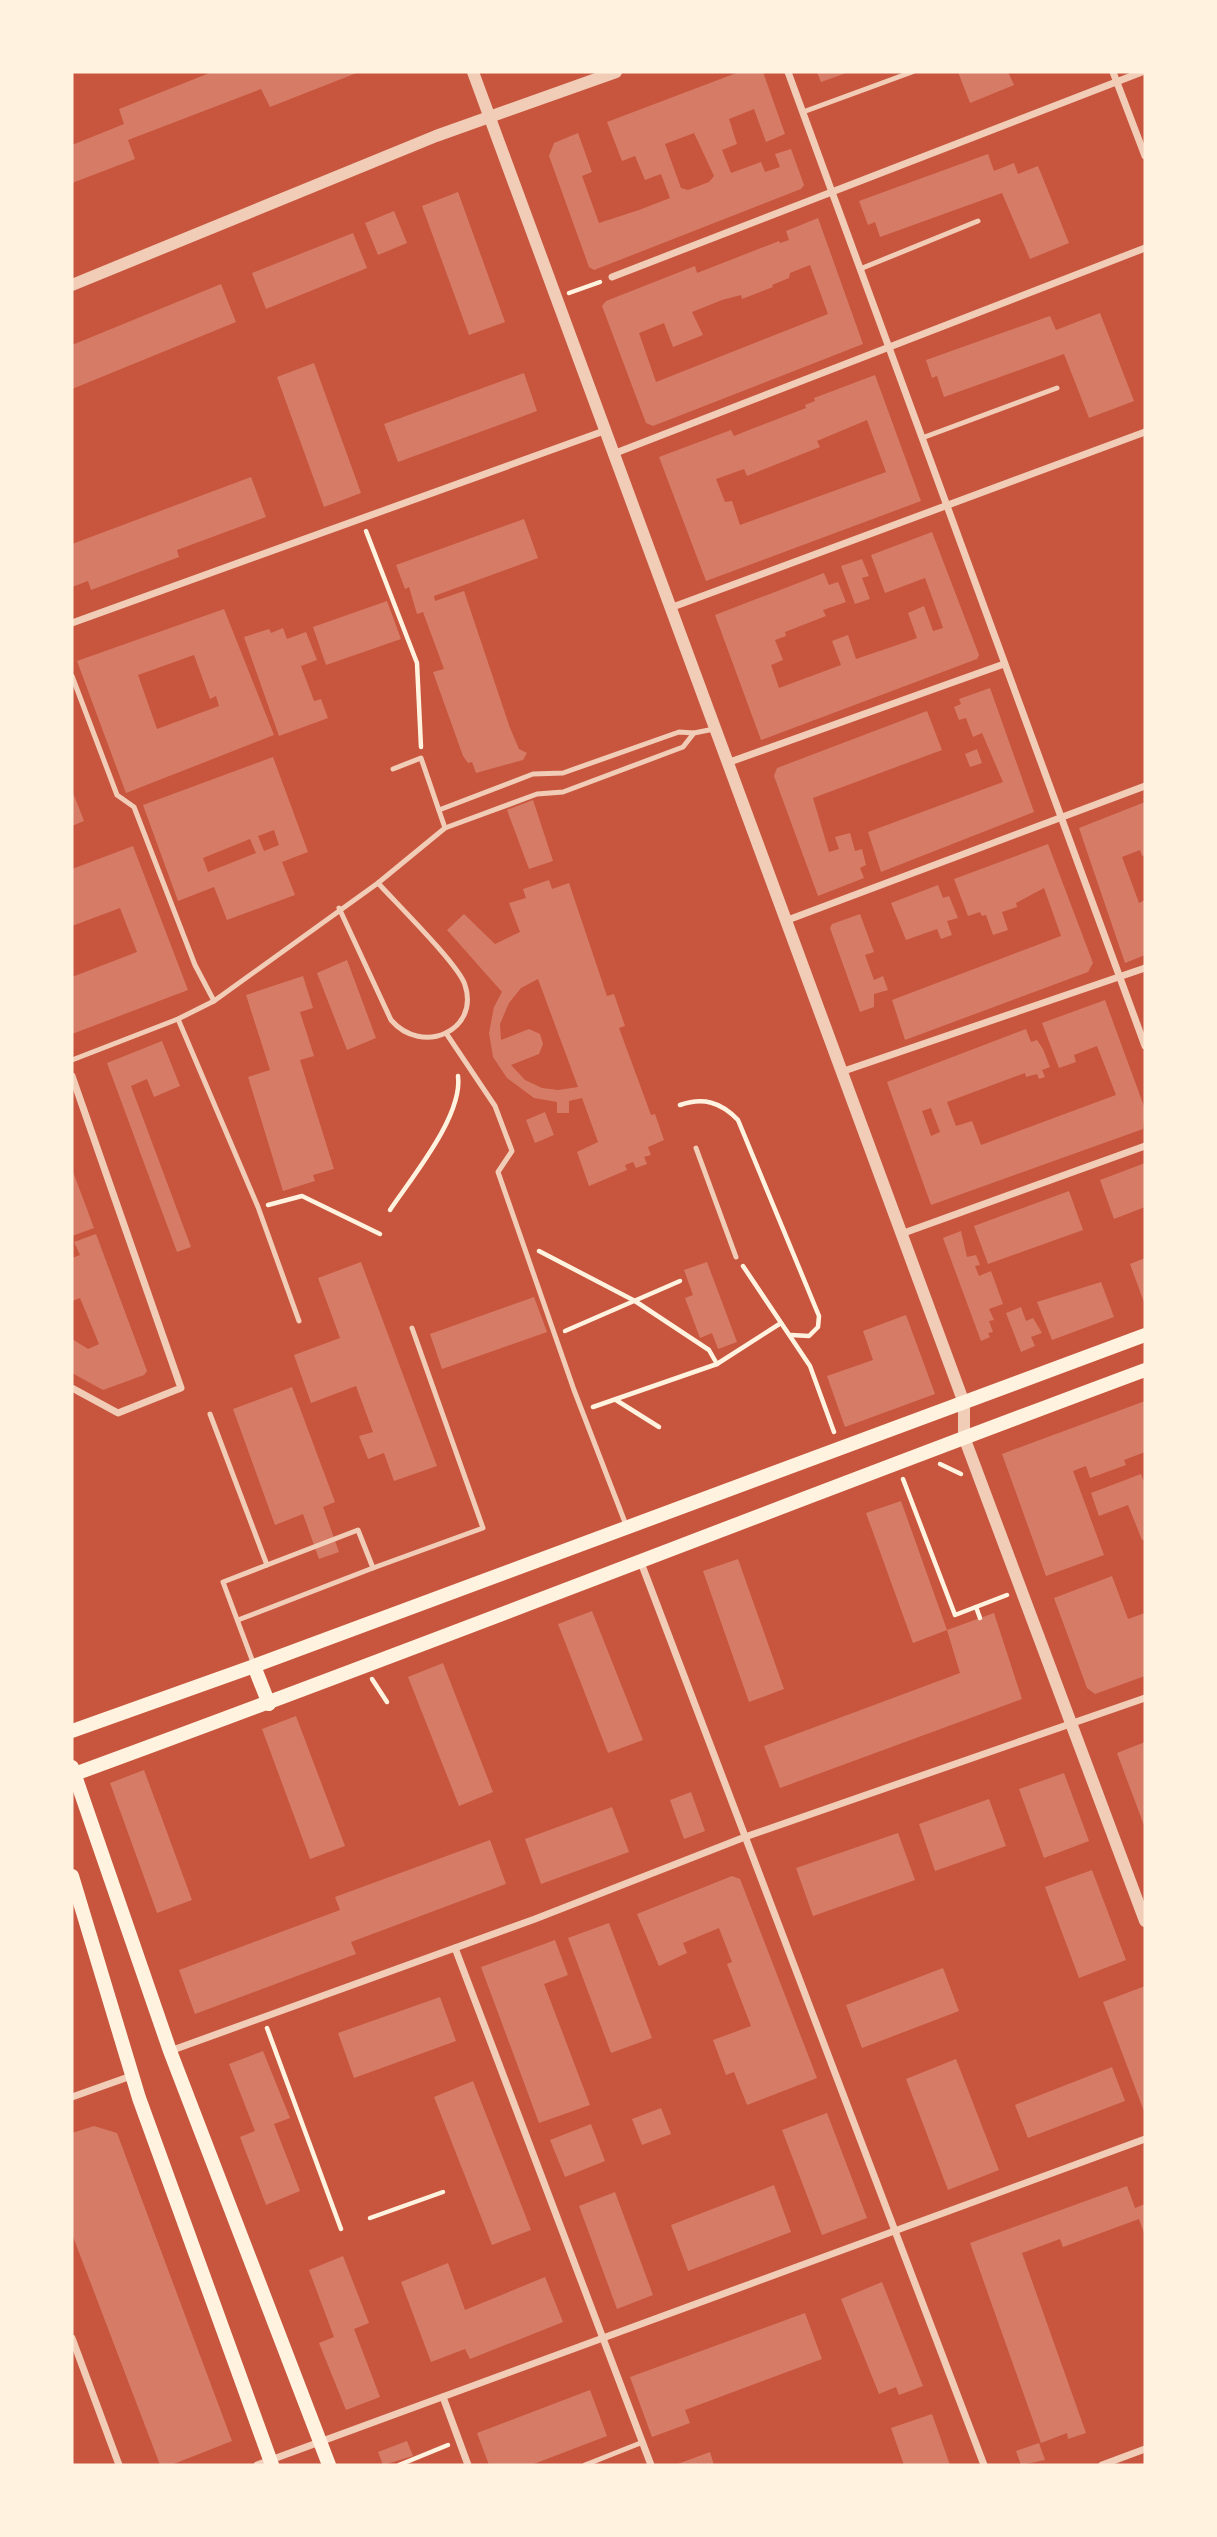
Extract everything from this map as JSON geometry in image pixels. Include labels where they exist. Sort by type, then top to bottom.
[{"type":"main road","points":[[72,1731],[1145,1335]]},
{"type":"main road","points":[[329,2465],[170,2051],[73,1772],[269,1704],[640,1559],[1145,1370]]},
{"type":"main road","points":[[254,1666],[269,1704]]},
{"type":"main road","points":[[72,1876],[134,2075],[266,2464]]},
{"type":"street","points":[[472,72],[964,1404],[964,1437],[1145,1921]]},
{"type":"street","points":[[72,285],[488,118],[616,72]]},
{"type":"street","points":[[788,72],[1145,1045]]},
{"type":"street","points":[[1114,72],[1145,156]]},
{"type":"street","points":[[612,277],[1142,72]]},
{"type":"street","points":[[612,454],[1145,248]]},
{"type":"street","points":[[72,623],[604,431]]},
{"type":"street","points":[[669,608],[1145,432]]},
{"type":"street","points":[[727,763],[1004,664]]},
{"type":"street","points":[[785,921],[1145,786]]},
{"type":"street","points":[[841,1072],[1145,968]]},
{"type":"street","points":[[72,1076],[181,1388],[118,1413],[72,1388]]},
{"type":"street","points":[[901,1234],[1145,1146]]},
{"type":"street","points":[[640,1559],[984,2465]]},
{"type":"street","points":[[170,2051],[455,1948],[745,1838],[1145,1698]]},
{"type":"street","points":[[455,1948],[652,2465]]},
{"type":"street","points":[[72,2096],[134,2075]]},
{"type":"street","points":[[266,2464],[1145,2139]]},
{"type":"street","points":[[72,2338],[119,2465]]},
{"type":"street","points":[[443,2397],[468,2465]]},
{"type":"street","points":[[1102,2465],[1145,2449]]},
{"type":"lane","points":[[803,112],[912,72]]},
{"type":"lane","points":[[860,269],[978,221]]},
{"type":"lane","points":[[922,438],[1057,388]]},
{"type":"lane","points":[[72,676],[117,795],[134,807],[195,965],[214,1001]]},
{"type":"lane","points":[[439,810],[533,774],[563,773],[678,732],[694,733],[714,729]]},
{"type":"lane","points":[[72,1060],[178,1019],[214,1001],[339,908],[378,883],[445,828],[537,794],[563,792],[683,747],[694,733]]},
{"type":"lane","points":[[393,769],[421,758],[445,828]]},
{"type":"lane","points":[[339,908],[391,1020],[399,1029],[419,1038],[446,1033],[461,1019],[466,1006],[465,984],[461,975],[378,883]]},
{"type":"lane","points":[[178,1019],[258,1207],[299,1321]]},
{"type":"lane","points":[[446,1033],[495,1107],[512,1151],[498,1172],[582,1411],[627,1528]]},
{"type":"lane","points":[[696,1148],[736,1257]]},
{"type":"lane","points":[[238,1620],[483,1528],[412,1328]]},
{"type":"lane","points":[[210,1414],[267,1565]]},
{"type":"lane","points":[[254,1666],[223,1582],[358,1530],[373,1568]]},
{"type":"lane","points":[[585,2465],[643,2442]]},
{"type":"path","points":[[555,298],[612,277]]},
{"type":"path","points":[[361,518],[417,663],[421,758]]},
{"type":"path","points":[[390,1210],[453,1107],[459,1083],[455,1046]]},
{"type":"path","points":[[680,1105],[692,1101],[718,1104],[738,1120],[820,1316],[818,1327],[809,1336],[792,1335]]},
{"type":"path","points":[[258,1207],[302,1196],[380,1234]]},
{"type":"path","points":[[523,1243],[635,1301],[709,1350],[717,1364]]},
{"type":"path","points":[[736,1257],[792,1335],[810,1366],[842,1449]]},
{"type":"path","points":[[555,1335],[680,1281]]},
{"type":"path","points":[[582,1411],[717,1364],[781,1323]]},
{"type":"path","points":[[615,1399],[659,1427]]},
{"type":"path","points":[[917,1454],[982,1483]]},
{"type":"path","points":[[896,1462],[955,1615],[1021,1589]]},
{"type":"path","points":[[976,1607],[980,1618]]},
{"type":"path","points":[[363,1667],[387,1702]]},
{"type":"path","points":[[264,2017],[341,2229]]},
{"type":"path","points":[[370,2218],[443,2192]]},
{"type":"path","points":[[399,2465],[459,2441]]},
{"type":"building","points":[[212,72],[359,72],[270,107],[261,89],[128,140],[135,159],[72,183],[72,145],[124,124],[119,109]]},
{"type":"building","points":[[739,72],[763,72],[785,134],[766,142],[754,109],[729,119],[737,144],[722,150],[731,173],[761,162],[765,172],[780,167],[775,154],[791,149],[804,185],[801,189],[594,270],[589,267],[549,156],[554,143],[578,133],[592,172],[582,176],[599,223],[670,198],[661,174],[645,180],[635,156],[622,161],[607,122]],"holes":[[[694,133],[714,176],[709,182],[688,190],[681,188],[665,144]]]},
{"type":"building","points":[[817,72],[849,72],[821,82]]},
{"type":"building","points":[[958,72],[1008,72],[1014,85],[970,103]]},
{"type":"building","points":[[988,154],[994,171],[1014,163],[1018,174],[1038,166],[1069,243],[1030,259],[1002,193],[880,237],[875,222],[868,225],[859,201]]},
{"type":"building","points":[[458,192],[505,322],[469,335],[422,206]]},
{"type":"building","points":[[394,211],[407,243],[378,255],[365,223]]},
{"type":"building","points":[[818,218],[863,344],[653,426],[646,423],[602,306],[606,301],[695,266],[697,273],[779,241],[789,240],[786,231]],"holes":[[[810,265],[828,314],[656,382],[639,333],[664,323],[673,347],[703,335],[692,312],[722,300],[741,295],[742,299],[773,287],[772,285],[789,278],[790,273]]]},
{"type":"building","points":[[353,233],[367,268],[266,309],[252,273]]},
{"type":"building","points":[[221,284],[236,322],[72,389],[72,345]]},
{"type":"building","points":[[1100,313],[1134,401],[1089,418],[1064,354],[944,397],[937,376],[932,378],[926,360],[1050,316],[1056,330]]},
{"type":"building","points":[[314,363],[361,493],[324,507],[277,377]]},
{"type":"building","points":[[524,373],[537,411],[398,462],[384,424]]},
{"type":"building","points":[[875,375],[921,501],[706,581],[659,457],[731,430],[734,436],[806,408],[805,405],[815,401],[814,398]],"holes":[[[867,420],[886,472],[740,525],[732,501],[725,502],[716,479],[744,469],[747,476],[820,447],[817,441]]]},
{"type":"building","points":[[251,477],[266,517],[177,550],[179,557],[91,590],[88,581],[72,587],[72,544]]},
{"type":"building","points":[[524,519],[538,558],[434,596],[435,601],[464,591],[510,728],[519,749],[527,753],[523,760],[476,773],[472,762],[468,763],[463,756],[433,672],[444,669],[423,612],[417,614],[409,587],[405,589],[396,565]]},
{"type":"building","points":[[932,532],[979,655],[977,659],[761,740],[715,615],[824,573],[829,585],[838,582],[846,602],[823,610],[826,616],[785,632],[786,636],[775,640],[783,660],[771,665],[779,688],[841,665],[832,641],[848,635],[856,659],[917,638],[908,613],[924,606],[933,631],[943,628],[925,578],[885,593],[871,555]]},
{"type":"building","points":[[862,559],[869,576],[862,578],[870,599],[855,604],[841,566]]},
{"type":"building","points":[[387,601],[401,639],[326,665],[313,627]]},
{"type":"building","points":[[224,609],[274,735],[126,793],[77,661]],"holes":[[[194,655],[210,699],[216,696],[219,706],[157,729],[138,675]]]},
{"type":"building","points":[[283,628],[287,639],[306,632],[317,660],[301,666],[314,701],[321,699],[328,718],[279,736],[244,637],[269,629],[271,633]]},
{"type":"building","points":[[990,688],[1034,812],[881,872],[868,832],[1003,782],[982,733],[973,737],[966,718],[959,720],[954,707],[961,704],[959,699]]},
{"type":"building","points":[[927,711],[942,750],[813,798],[829,852],[839,849],[835,837],[850,833],[855,851],[862,849],[866,865],[860,868],[864,878],[818,896],[774,776],[777,768]]},
{"type":"building","points":[[977,749],[982,763],[970,767],[965,754]]},
{"type":"building","points":[[273,757],[308,852],[282,862],[295,895],[227,920],[214,887],[178,901],[143,805]],"holes":[[[274,830],[279,845],[264,851],[258,836]],[[250,839],[256,853],[208,872],[203,858]]]},
{"type":"building","points":[[72,790],[84,821],[72,826]]},
{"type":"building","points":[[533,800],[553,861],[529,869],[507,810]]},
{"type":"building","points":[[1145,802],[1145,855],[1142,856],[1140,850],[1122,857],[1139,903],[1145,900],[1145,955],[1125,963],[1079,828]]},
{"type":"building","points":[[1048,844],[1093,963],[1088,972],[905,1040],[892,1000],[1061,936],[1044,888],[1016,903],[1017,907],[1002,912],[1008,930],[993,935],[986,915],[982,916],[980,912],[968,916],[954,879]]},
{"type":"building","points":[[133,846],[188,990],[72,1034],[72,977],[137,952],[120,908],[72,926],[72,869]]},
{"type":"building","points":[[549,880],[552,889],[569,883],[607,996],[614,994],[625,1026],[619,1028],[651,1115],[655,1114],[664,1140],[648,1147],[651,1155],[644,1157],[647,1164],[636,1168],[633,1162],[625,1165],[627,1170],[589,1186],[577,1152],[598,1142],[582,1098],[569,1101],[569,1113],[557,1113],[557,1102],[534,1098],[507,1078],[493,1057],[489,1033],[494,1007],[502,992],[447,930],[464,914],[495,944],[520,932],[509,903],[526,898],[523,889]],"holes":[[[538,979],[578,1087],[558,1090],[542,1088],[525,1080],[511,1065],[539,1054],[543,1044],[540,1034],[529,1029],[501,1040],[500,1024],[509,1003],[521,988]]]},
{"type":"building","points":[[938,885],[943,898],[949,896],[958,918],[947,921],[952,935],[941,939],[937,929],[906,940],[891,903]]},
{"type":"building","points":[[860,914],[874,952],[865,955],[874,980],[883,976],[888,990],[874,994],[874,1007],[860,1012],[830,928],[832,924]]},
{"type":"building","points":[[347,960],[376,1038],[347,1050],[317,973]]},
{"type":"building","points":[[303,976],[313,1008],[300,1012],[314,1056],[300,1060],[334,1169],[313,1175],[315,1181],[283,1191],[248,1077],[270,1070],[246,995]]},
{"type":"building","points":[[1105,1000],[1145,1109],[1143,1129],[931,1205],[887,1082],[1026,1029],[1031,1042],[1037,1040],[1043,1049],[1050,1067],[1042,1070],[1045,1077],[1039,1079],[1037,1074],[1026,1077],[1025,1073],[947,1102],[956,1126],[972,1121],[981,1145],[1116,1095],[1097,1046],[1074,1055],[1076,1062],[1059,1068],[1042,1023]],"holes":[[[931,1108],[940,1132],[931,1136],[922,1111]]]},
{"type":"building","points":[[162,1041],[180,1086],[154,1097],[147,1079],[131,1086],[191,1247],[177,1252],[107,1063]]},
{"type":"building","points":[[545,1112],[554,1135],[535,1143],[526,1120]]},
{"type":"building","points":[[1145,1163],[1145,1207],[1114,1219],[1100,1180]]},
{"type":"building","points":[[72,1169],[94,1228],[72,1236]]},
{"type":"building","points":[[1069,1191],[1083,1230],[988,1264],[974,1226]]},
{"type":"building","points":[[961,1231],[967,1257],[976,1255],[980,1265],[975,1266],[979,1276],[991,1271],[1003,1304],[989,1309],[994,1320],[989,1321],[993,1332],[988,1333],[990,1337],[981,1341],[943,1238]]},
{"type":"building","points":[[96,1234],[147,1371],[144,1375],[103,1390],[72,1373],[72,1339],[88,1349],[99,1344],[80,1298],[72,1301],[72,1258],[80,1255],[74,1242]]},
{"type":"building","points":[[1145,1258],[1145,1305],[1130,1264]]},
{"type":"building","points":[[361,1262],[437,1466],[394,1481],[384,1453],[368,1459],[359,1436],[373,1432],[356,1386],[311,1403],[294,1355],[340,1338],[318,1278]]},
{"type":"building","points":[[707,1262],[737,1342],[718,1349],[712,1333],[700,1338],[685,1298],[693,1295],[684,1270]]},
{"type":"building","points":[[1101,1282],[1114,1317],[1052,1340],[1037,1302]]},
{"type":"building","points":[[534,1297],[547,1332],[442,1369],[430,1334]]},
{"type":"building","points":[[1021,1307],[1026,1321],[1033,1318],[1042,1333],[1031,1337],[1035,1346],[1021,1352],[1006,1313]]},
{"type":"building","points":[[906,1315],[935,1394],[845,1427],[827,1376],[873,1360],[863,1331]]},
{"type":"building","points":[[292,1387],[335,1502],[323,1507],[339,1552],[319,1559],[303,1514],[275,1525],[233,1409]]},
{"type":"building","points":[[1145,1401],[1145,1452],[1124,1460],[1126,1465],[1090,1478],[1086,1466],[1073,1471],[1104,1555],[1046,1576],[1002,1454]]},
{"type":"building","points":[[1141,1474],[1145,1484],[1145,1539],[1142,1540],[1128,1505],[1099,1516],[1091,1493]]},
{"type":"building","points":[[901,1501],[947,1630],[913,1643],[866,1513]]},
{"type":"building","points":[[738,1559],[784,1689],[749,1702],[703,1571]]},
{"type":"building","points":[[1112,1576],[1128,1619],[1145,1613],[1145,1676],[1095,1694],[1087,1688],[1054,1598]]},
{"type":"building","points":[[592,1611],[643,1740],[608,1753],[558,1624]]},
{"type":"building","points":[[994,1613],[1022,1699],[780,1788],[764,1746],[960,1673],[947,1630]]},
{"type":"building","points":[[443,1663],[493,1792],[459,1806],[408,1677]]},
{"type":"building","points":[[296,1716],[345,1846],[310,1859],[262,1729]]},
{"type":"building","points":[[1145,1742],[1145,1828],[1117,1753]]},
{"type":"building","points":[[144,1770],[192,1900],[157,1913],[110,1783]]},
{"type":"building","points":[[1064,1773],[1089,1841],[1044,1858],[1019,1789]]},
{"type":"building","points":[[691,1792],[705,1831],[684,1839],[670,1800]]},
{"type":"building","points":[[989,1799],[1006,1846],[935,1871],[919,1824]]},
{"type":"building","points":[[612,1807],[629,1852],[541,1884],[525,1839]]},
{"type":"building","points":[[898,1833],[915,1880],[813,1916],[796,1868]]},
{"type":"building","points":[[490,1840],[506,1884],[351,1942],[356,1954],[195,2014],[179,1970],[340,1910],[335,1897]]},
{"type":"building","points":[[1092,1870],[1126,1960],[1079,1978],[1045,1887]]},
{"type":"building","points":[[732,1876],[740,1879],[817,2078],[747,2105],[734,2072],[726,2075],[713,2040],[751,2026],[727,1964],[732,1962],[719,1928],[683,1943],[687,1953],[659,1966],[637,1914]]},
{"type":"building","points":[[609,1923],[652,2038],[611,2053],[568,1938]]},
{"type":"building","points":[[555,1940],[568,1975],[544,1984],[590,2105],[539,2123],[481,1967]]},
{"type":"building","points":[[943,1968],[959,2011],[862,2048],[846,2005]]},
{"type":"building","points":[[1145,1986],[1145,2114],[1103,2002]]},
{"type":"building","points":[[440,1997],[456,2041],[354,2078],[338,2033]]},
{"type":"building","points":[[263,2051],[290,2118],[274,2124],[300,2191],[266,2205],[240,2137],[255,2131],[229,2064]]},
{"type":"building","points":[[956,2059],[999,2170],[948,2190],[906,2079]]},
{"type":"building","points":[[1112,2067],[1125,2101],[1028,2138],[1015,2105]]},
{"type":"building","points":[[473,2081],[531,2230],[492,2245],[434,2097]]},
{"type":"building","points":[[661,2108],[671,2134],[642,2145],[632,2119]]},
{"type":"building","points":[[827,2113],[867,2218],[822,2235],[782,2130]]},
{"type":"building","points":[[591,2124],[605,2161],[565,2177],[550,2140]]},
{"type":"building","points":[[94,2126],[117,2133],[232,2441],[171,2465],[160,2465],[72,2234],[72,2133]]},
{"type":"building","points":[[774,2185],[791,2232],[688,2271],[671,2225]]},
{"type":"building","points":[[1127,2186],[1135,2208],[1145,2204],[1145,2236],[1139,2219],[1063,2247],[1060,2239],[1022,2253],[1086,2433],[1068,2439],[1067,2433],[1041,2443],[970,2243]]},
{"type":"building","points":[[615,2192],[653,2295],[617,2309],[579,2206]]},
{"type":"building","points":[[343,2256],[369,2323],[354,2329],[380,2397],[346,2410],[319,2343],[334,2337],[309,2270]]},
{"type":"building","points":[[448,2263],[465,2310],[545,2277],[563,2322],[470,2359],[465,2349],[431,2362],[401,2282]]},
{"type":"building","points":[[882,2282],[923,2386],[899,2395],[896,2387],[879,2394],[841,2299]]},
{"type":"building","points":[[805,2313],[822,2359],[685,2410],[690,2423],[652,2437],[630,2377]]},
{"type":"building","points":[[590,2390],[607,2436],[531,2465],[489,2465],[477,2433]]},
{"type":"building","points":[[932,2414],[950,2465],[904,2465],[891,2428]]},
{"type":"building","points":[[407,2441],[413,2456],[383,2465],[378,2452]]},
{"type":"building","points":[[1039,2443],[1045,2460],[1021,2465],[1016,2451]]},
{"type":"building","points":[[710,2452],[714,2465],[675,2465]]}]
